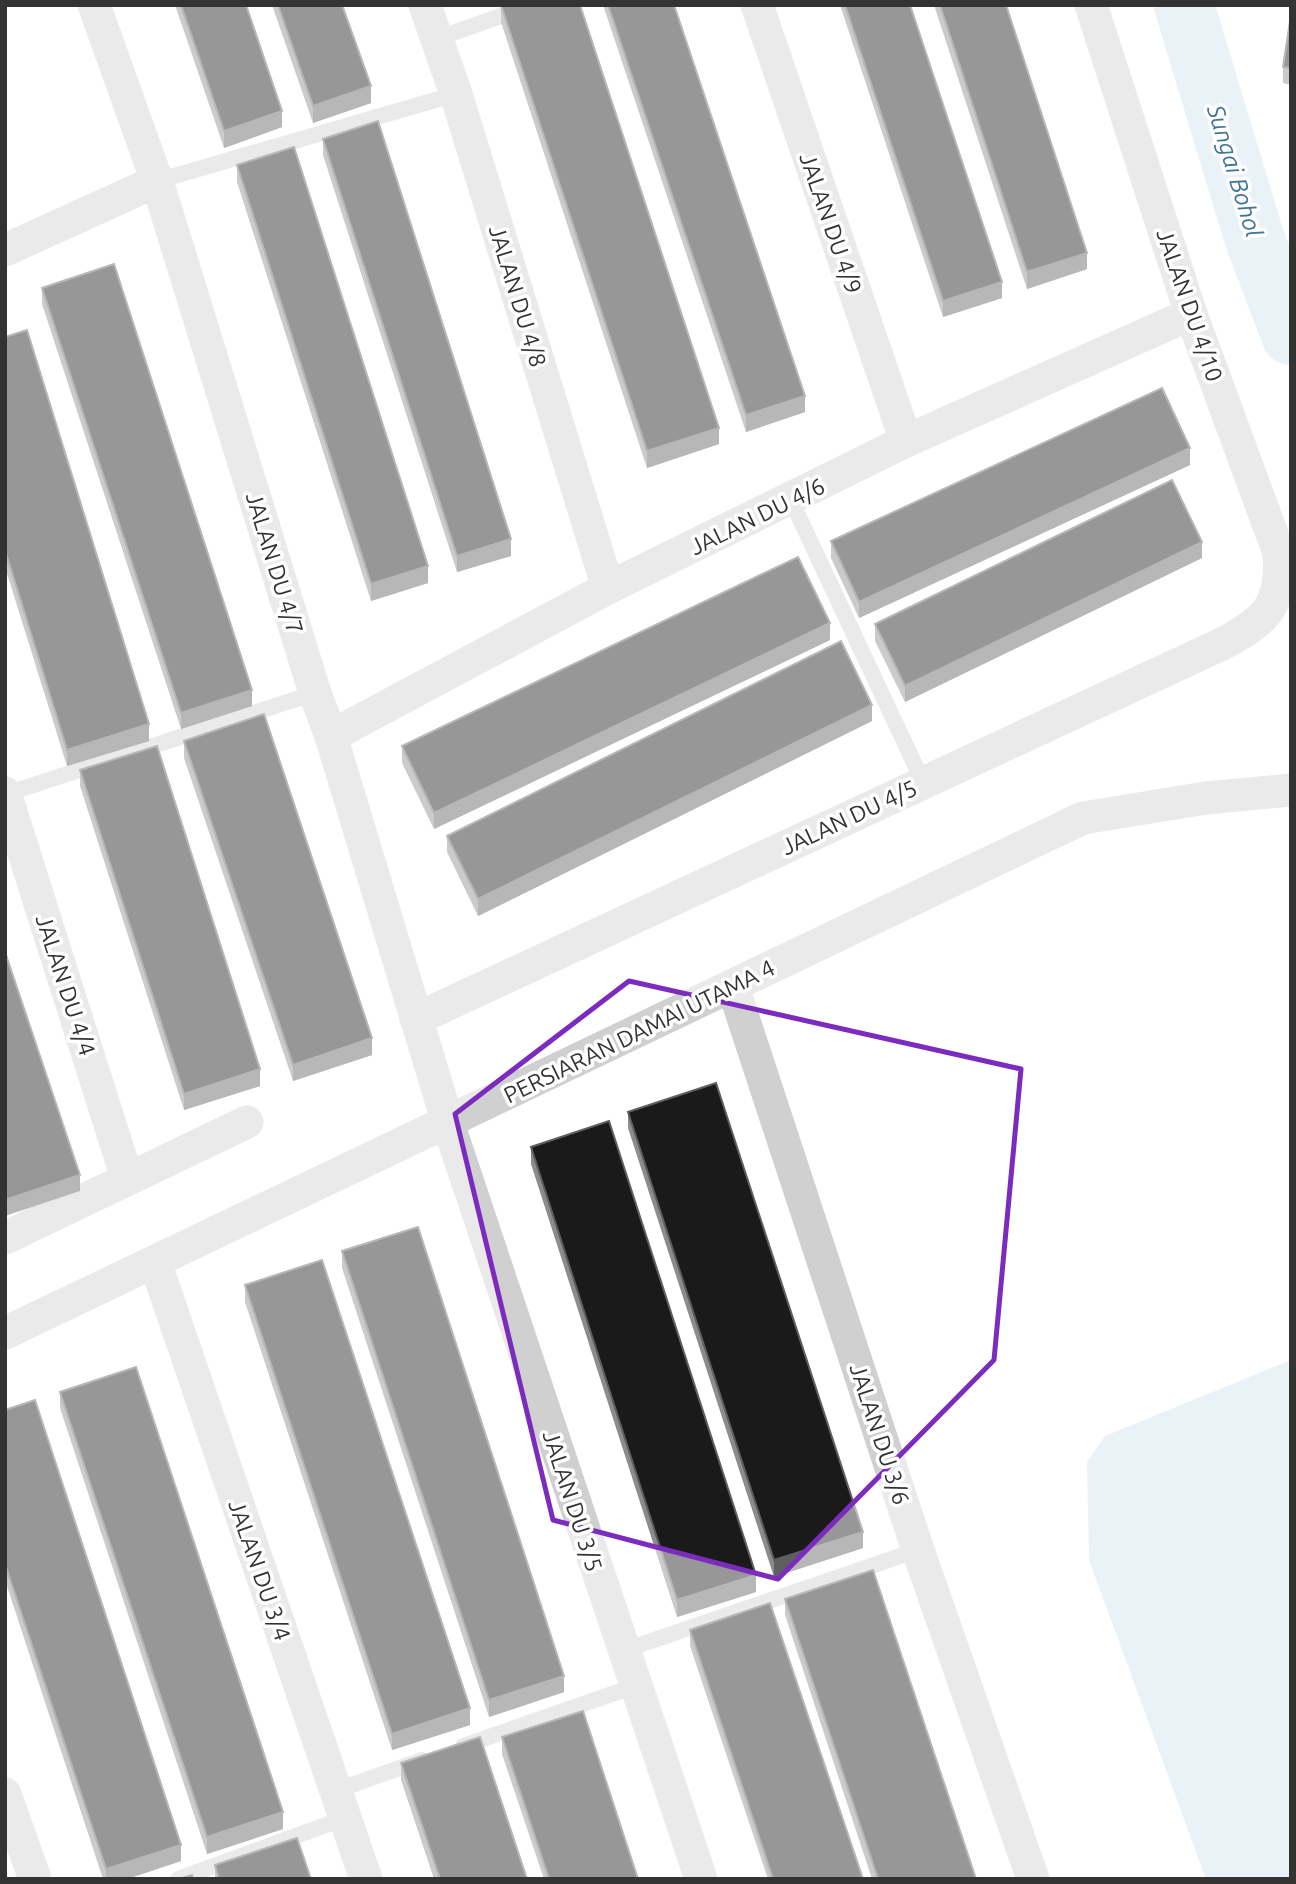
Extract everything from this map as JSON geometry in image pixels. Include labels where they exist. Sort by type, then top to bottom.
[{"type":"street","name":"JALAN DU 4/7","points":[[94,5],[158,181],[315,693],[331,736],[447,1123]]},
{"type":"street","name":"JALAN DU 4/8","points":[[425,5],[456,94],[608,588]]},
{"type":"street","name":"JALAN DU 4/9","points":[[757,5],[906,441]]},
{"type":"street","name":"JALAN DU 4/10","points":[[1091,5],[1191,314],[1279,553],[1281,579],[1273,605]]},
{"type":"street","points":[[5,250],[158,181]]},
{"type":"street","name":"JALAN DU 4/6","points":[[331,736],[608,588],[906,441],[1191,314]]},
{"type":"street","name":"JALAN DU 4/5","points":[[416,1018],[1224,643],[1253,628],[1273,605]]},
{"type":"street","name":"PERSIARAN DAMAI UTAMA 4","points":[[5,1332],[1083,818],[1206,798],[1291,790]]},
{"type":"street","name":"JALAN DU 4/4","points":[[6,793],[11,835],[127,1178]]},
{"type":"street","name":"JALAN DU 3/6","points":[[733,987],[918,1550],[1033,1879]]},
{"type":"street","points":[[5,1238],[247,1122]]},
{"type":"street","name":"JALAN DU 3/5","points":[[447,1123],[622,1651],[701,1879]]},
{"type":"street","name":"JALAN DU 3/4","points":[[155,1262],[366,1879]]},
{"type":"street","points":[[5,1794],[35,1879]]},
{"type":"lane","points":[[436,39],[533,5]]},
{"type":"lane","points":[[158,181],[456,94]]},
{"type":"lane","points":[[791,500],[923,782]]},
{"type":"lane","points":[[6,793],[315,693]]},
{"type":"lane","points":[[622,1651],[918,1550]]},
{"type":"lane","points":[[178,1879],[340,1805],[446,1752],[635,1686]]},
{"type":"highlighted area","points":[[629,981],[1021,1069],[994,1360],[778,1579],[553,1520],[455,1114]]},
{"type":"water","points":[[1291,1360],[1291,1879],[1206,1879],[1089,1560],[1087,1462],[1105,1436]]},
{"type":"building","points":[[181,5],[246,5],[282,111],[224,131]]},
{"type":"building","points":[[278,5],[342,5],[371,86],[313,106]]},
{"type":"building","points":[[501,5],[580,5],[719,428],[647,451]]},
{"type":"building","points":[[608,5],[674,5],[805,396],[746,415]]},
{"type":"building","points":[[845,5],[910,5],[1002,282],[943,301]]},
{"type":"building","points":[[940,5],[1006,5],[1087,253],[1027,272]]},
{"type":"building","points":[[1291,15],[1291,68],[1283,67]]},
{"type":"building","points":[[378,121],[511,539],[457,556],[323,139]]},
{"type":"building","points":[[294,147],[428,566],[371,584],[237,165]]},
{"type":"building","points":[[114,264],[252,690],[181,713],[42,288]]},
{"type":"building","points":[[27,330],[149,724],[67,750],[5,550],[5,337]]},
{"type":"building","points":[[1162,388],[1190,448],[859,602],[831,541]]},
{"type":"building","points":[[1172,480],[1202,542],[905,686],[875,624]]},
{"type":"building","points":[[798,557],[830,623],[434,813],[402,746]]},
{"type":"building","points":[[841,641],[872,705],[478,899],[447,836]]},
{"type":"building","points":[[264,714],[372,1038],[293,1065],[184,741]]},
{"type":"building","points":[[157,746],[260,1069],[184,1094],[80,770]]},
{"type":"building","points":[[5,952],[80,1175],[5,1200]]},
{"type":"building","points":[[716,1083],[863,1532],[774,1560],[628,1112]]},
{"type":"building","points":[[609,1121],[756,1575],[677,1600],[531,1147]]},
{"type":"building","points":[[418,1227],[564,1676],[489,1700],[342,1251]]},
{"type":"building","points":[[322,1260],[470,1708],[392,1734],[245,1285]]},
{"type":"building","points":[[136,1367],[283,1812],[207,1837],[60,1392]]},
{"type":"building","points":[[35,1400],[181,1845],[106,1869],[5,1564],[5,1410]]},
{"type":"building","points":[[873,1570],[976,1879],[878,1879],[785,1599]]},
{"type":"building","points":[[770,1603],[863,1879],[773,1879],[690,1630]]},
{"type":"building","points":[[583,1711],[638,1879],[549,1879],[502,1737]]},
{"type":"building","points":[[480,1737],[527,1879],[440,1879],[401,1763]]},
{"type":"building","points":[[297,1838],[311,1879],[219,1879],[215,1865]]},
{"type":"waterway","name":"Sungai Bohol","points":[[1184,5],[1254,237],[1291,335]]}]
